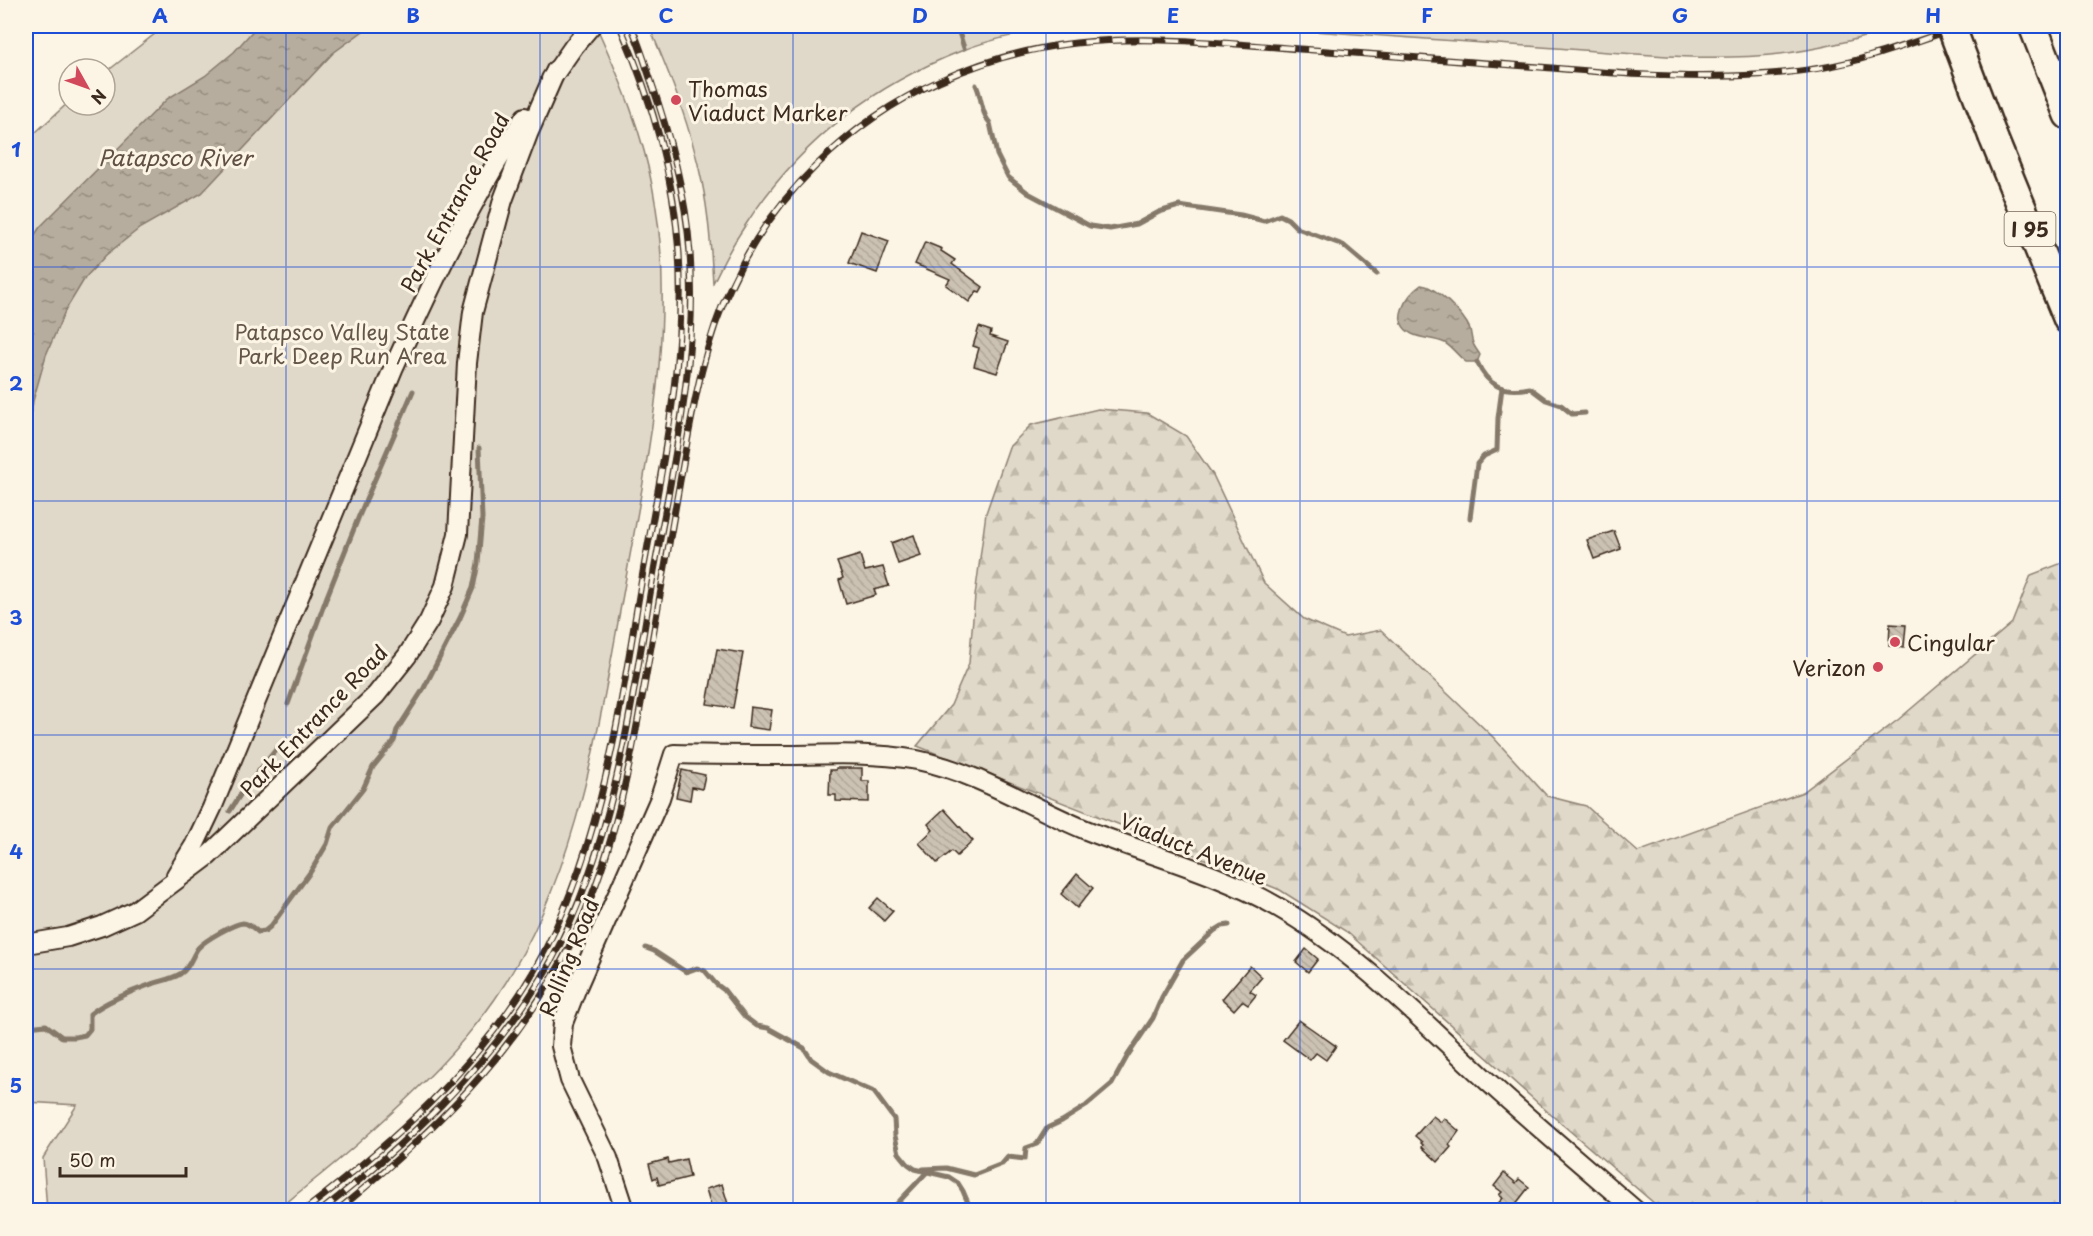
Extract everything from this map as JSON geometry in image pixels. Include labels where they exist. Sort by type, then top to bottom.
[{"type":"highway","name":"I 95","points":[[1951,26],[1993,138],[2067,320]]},
{"type":"highway","points":[[2033,26],[2067,115]]},
{"type":"street","name":"Park Entrance Road","points":[[169,887],[194,846],[212,808],[393,369],[426,298],[482,187],[556,70],[591,26]]},
{"type":"street","name":"Park Entrance Road","points":[[26,944],[68,938],[102,927],[135,911],[169,887],[234,833],[376,695],[408,656],[429,621],[445,586],[458,534],[467,363],[473,312],[503,200],[556,70]]},
{"type":"street","name":"Rolling Road","points":[[625,1210],[608,1158],[570,1080],[561,1046],[564,1023],[577,987],[660,798],[674,754]]},
{"type":"street","name":"Viaduct Avenue","points":[[674,754],[850,754],[919,760],[950,769],[1084,829],[1229,882],[1284,911],[1317,932],[1357,963],[1409,1007],[1487,1081],[1635,1210]]},
{"type":"green space","name":"Patapsco Valley State Park Deep Run Area","points":[[165,26],[604,26],[598,30],[630,108],[649,169],[660,240],[661,340],[642,490],[594,749],[581,802],[547,904],[523,952],[495,999],[438,1068],[339,1160],[288,1202],[273,1210],[47,1210],[43,1158],[77,1105],[26,1102],[26,141],[57,113],[57,117],[117,117],[117,64]]},
{"type":"green space","points":[[649,26],[1063,26],[973,46],[894,83],[863,103],[808,149],[783,175],[739,235],[713,283],[708,220],[697,162],[680,103]]},
{"type":"green space","points":[[1241,26],[1903,26],[1842,43],[1796,52],[1748,56],[1685,57]]},
{"type":"green space","points":[[1098,409],[1147,413],[1186,436],[1213,475],[1264,583],[1304,619],[1345,637],[1381,630],[1493,737],[1547,796],[1586,806],[1638,852],[1803,792],[1899,719],[2012,623],[2031,575],[2067,561],[2067,1210],[1662,1210],[1549,1113],[1347,932],[1280,890],[1159,840],[917,746],[951,705],[969,663],[986,513],[1009,447],[1031,425]]},
{"type":"water","name":"Patapsco River","points":[[257,26],[370,26],[333,53],[202,193],[140,228],[106,255],[85,278],[65,311],[46,355],[33,401],[26,456],[26,248],[40,227],[167,99],[205,76],[234,52]]},
{"type":"water","points":[[1421,285],[1442,296],[1462,316],[1470,329],[1480,355],[1477,362],[1466,362],[1445,343],[1416,336],[1405,329],[1402,323],[1402,309],[1410,295]]},
{"type":"building","points":[[861,231],[889,241],[877,273],[849,263]]},
{"type":"building","points":[[925,242],[942,249],[941,251],[955,260],[952,264],[983,287],[969,302],[946,285],[950,279],[915,264]]},
{"type":"building","points":[[979,327],[991,331],[990,336],[1008,342],[997,373],[974,366],[979,348],[973,346]]},
{"type":"building","points":[[1614,531],[1621,549],[1594,559],[1587,540]]},
{"type":"building","points":[[914,535],[921,556],[898,564],[891,543]]},
{"type":"building","points":[[860,555],[865,571],[883,567],[889,586],[874,590],[876,595],[846,604],[839,580],[843,578],[837,562]]},
{"type":"building","points":[[1890,624],[1906,625],[1904,647],[1889,646]]},
{"type":"building","points":[[717,649],[743,653],[733,708],[707,704]]},
{"type":"building","points":[[750,707],[772,710],[769,730],[748,727]]},
{"type":"building","points":[[836,768],[862,768],[862,781],[869,781],[869,802],[836,801],[836,795],[829,795],[830,770],[836,770]]},
{"type":"building","points":[[682,770],[705,775],[702,789],[692,787],[690,800],[676,797]]},
{"type":"building","points":[[944,809],[973,841],[957,856],[952,851],[937,863],[919,843],[933,830],[928,824]]},
{"type":"building","points":[[1077,874],[1093,888],[1077,908],[1061,894]]},
{"type":"building","points":[[878,898],[893,911],[884,921],[869,908]]},
{"type":"building","points":[[1306,949],[1318,959],[1308,972],[1296,962]]},
{"type":"building","points":[[1250,966],[1262,977],[1250,991],[1256,995],[1248,1005],[1242,1001],[1234,1010],[1222,999]]},
{"type":"building","points":[[1299,1020],[1336,1046],[1326,1060],[1316,1053],[1310,1060],[1283,1040]]},
{"type":"building","points":[[1433,1116],[1441,1122],[1444,1118],[1459,1131],[1449,1145],[1451,1147],[1438,1162],[1422,1147],[1422,1142],[1415,1136]]},
{"type":"building","points":[[668,1159],[669,1163],[686,1159],[690,1177],[659,1185],[657,1177],[653,1179],[649,1164]]},
{"type":"building","points":[[1504,1173],[1516,1183],[1519,1179],[1529,1187],[1511,1210],[1492,1210],[1503,1198],[1499,1195],[1502,1192],[1494,1186]]},
{"type":"building","points":[[722,1184],[728,1204],[712,1209],[706,1189]]},
{"type":"waterway","points":[[957,26],[964,48]]},
{"type":"waterway","points":[[976,85],[985,115],[990,123],[997,155],[1008,177],[1028,193],[1090,226],[1110,229],[1137,224],[1159,212],[1179,206],[1241,215],[1264,221],[1280,215],[1297,228],[1343,245],[1377,274]]},
{"type":"waterway","points":[[1477,362],[1486,377],[1498,386],[1512,390],[1530,388],[1546,400],[1561,405],[1572,414],[1585,413]]},
{"type":"waterway","points":[[1470,518],[1477,464],[1484,456],[1497,450],[1502,388]]},
{"type":"waterway","points":[[288,704],[359,516],[413,391]]},
{"type":"waterway","points":[[26,1025],[28,1027],[46,1025],[62,1037],[85,1035],[90,1029],[90,1014],[126,994],[180,974],[188,966],[198,948],[219,933],[243,923],[258,932],[265,931],[271,926],[311,871],[327,844],[332,828],[363,789],[373,767],[394,741],[397,730],[424,688],[460,618],[473,588],[478,563],[482,518],[479,448]]},
{"type":"waterway","points":[[230,811],[278,747]]},
{"type":"waterway","points":[[923,1169],[946,1168],[974,1175],[1002,1164],[1008,1157],[1025,1159],[1026,1148],[1037,1144],[1047,1128],[1086,1106],[1112,1084],[1153,1018],[1183,960],[1214,931],[1229,925]]},
{"type":"waterway","points":[[646,948],[686,972],[697,968],[705,971],[724,990],[745,1017],[757,1026],[768,1028],[804,1048],[811,1059],[829,1072],[874,1092],[894,1119],[899,1153],[908,1164],[915,1169],[949,1177],[958,1183],[971,1210]]},
{"type":"waterway","points":[[891,1210],[927,1172]]},
{"type":"railway","points":[[305,1210],[402,1130],[461,1070],[488,1038],[535,969],[558,923],[593,826],[617,725],[665,453],[679,334],[679,253],[672,195],[651,109],[620,26]]},
{"type":"railway","points":[[322,1210],[383,1159],[442,1104],[495,1044],[519,1012],[541,979],[566,932],[603,832],[627,728],[676,452],[687,373],[692,293],[688,231],[681,187],[665,123],[631,26]]},
{"type":"railway","points":[[338,1210],[415,1143],[485,1072],[516,1033],[544,991],[569,947],[600,874],[623,792],[694,406],[712,333],[731,286],[768,222],[817,165],[874,117],[939,81],[972,68],[1024,52],[1076,43],[1135,40],[1195,41],[1619,73],[1708,76],[1783,73],[1837,65],[1883,53],[1962,26]]},
{"type":"place","name":"Thomas Viaduct Marker","points":[[676,100]]},
{"type":"place","name":"Cingular","points":[[1895,642]]},
{"type":"place","name":"Verizon","points":[[1878,667]]}]
